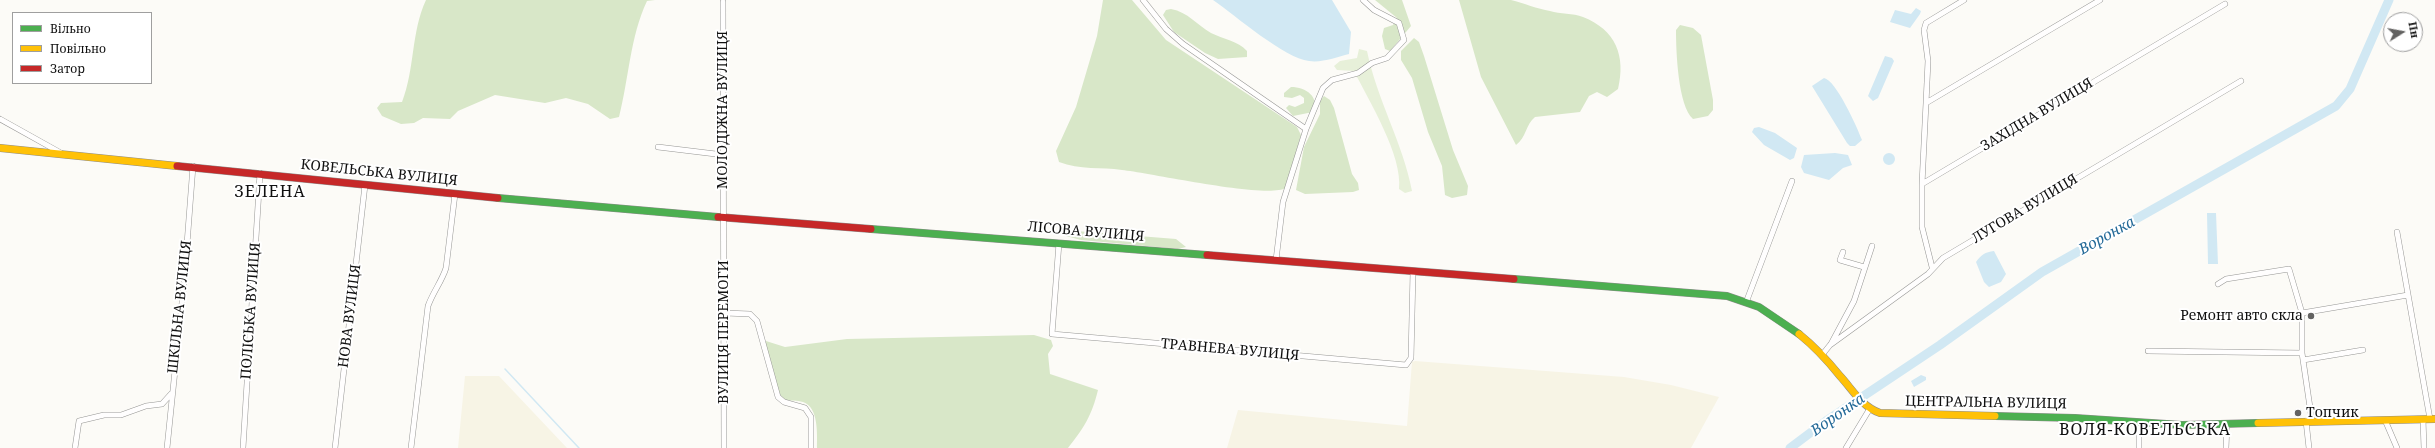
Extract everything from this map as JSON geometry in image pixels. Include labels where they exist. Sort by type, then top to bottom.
[{"type":"street","points":[[1144,0],[1166,29],[1182,44],[1306,129]]},
{"type":"street","points":[[1276,260],[1283,202],[1306,129],[1323,88],[1327,83],[1358,73],[1372,63],[1387,58],[1404,40],[1399,23],[1374,10],[1363,0]]},
{"type":"street","points":[[1932,267],[1922,227],[1922,184],[1928,61],[1924,30],[1926,24],[1964,0]]},
{"type":"street","points":[[1926,103],[2100,0]]},
{"type":"street","name":"МОЛОДІЖНА ВУЛИЦЯ","points":[[722,217],[724,155],[723,2]]},
{"type":"street","name":"ЗАХІДНА ВУЛИЦЯ","points":[[1922,184],[2225,4]]},
{"type":"street","name":"ЛУГОВА ВУЛИЦЯ","points":[[1822,355],[1830,345],[1928,274],[1932,267],[1943,258],[2240,81]]},
{"type":"street","points":[[0,118],[61,153]]},
{"type":"street","points":[[658,147],[724,155]]},
{"type":"street","name":"КОВЕЛЬСЬКА ВУЛИЦЯ","points":[[0,148],[193,166],[455,194],[756,220]]},
{"type":"street","name":"ШКІЛЬНА ВУЛИЦЯ","points":[[167,448],[184,283],[193,166]]},
{"type":"street","name":"ПОЛІСЬКА ВУЛИЦЯ","points":[[243,448],[260,173]]},
{"type":"street","points":[[1792,181],[1747,300],[1768,312],[1822,355],[1863,404],[1870,410],[1846,448]]},
{"type":"street","name":"НОВА ВУЛИЦЯ","points":[[335,448],[365,185]]},
{"type":"street","points":[[411,448],[428,306],[434,291],[444,277],[455,194]]},
{"type":"street","name":"ВУЛИЦЯ ПЕРЕМОГИ","points":[[722,217],[725,313],[724,448]]},
{"type":"street","name":"ЛІСОВА ВУЛИЦЯ","points":[[756,220],[1413,272],[1703,293],[1747,300]]},
{"type":"street","points":[[2397,232],[2429,419],[2424,448]]},
{"type":"street","name":"ТРАВНЕВА ВУЛИЦЯ","points":[[1059,243],[1052,334],[1406,365],[1411,358],[1413,272]]},
{"type":"street","points":[[1830,345],[1854,301],[1872,246]]},
{"type":"street","points":[[1842,252],[1840,260],[1864,267]]},
{"type":"street","points":[[2218,284],[2226,279],[2289,269],[2302,312],[2302,353],[2312,421],[2309,448]]},
{"type":"street","points":[[2302,312],[2408,295]]},
{"type":"street","points":[[725,313],[750,314],[757,321],[778,397],[784,402],[805,408],[810,417],[811,448]]},
{"type":"street","points":[[2303,360],[2363,350]]},
{"type":"street","points":[[2148,351],[2302,353]]},
{"type":"street","points":[[75,448],[79,421],[104,415],[121,415],[146,406],[162,404],[172,393]]},
{"type":"street","name":"ЦЕНТРАЛЬНА ВУЛИЦЯ","points":[[1870,410],[1880,413],[1910,415],[2075,418],[2139,424],[2227,424],[2429,419]]},
{"type":"street","points":[[2385,420],[2397,448]]},
{"type":"street","points":[[2139,424],[2139,448]]},
{"type":"street","points":[[2226,448],[2227,424]]},
{"type":"shaded area","points":[[1415,361],[1624,377],[1671,385],[1719,397],[1691,448],[1227,448],[1238,410],[1407,426],[1412,362]]},
{"type":"shaded area","points":[[465,376],[499,376],[567,448],[458,448]]},
{"type":"green space","points":[[426,0],[655,0],[647,1],[641,15],[633,43],[619,117],[610,119],[588,104],[566,98],[545,103],[495,95],[458,111],[450,119],[423,118],[414,123],[401,124],[382,116],[377,108],[381,103],[402,102],[409,77],[421,12]]},
{"type":"green space","points":[[1103,0],[1132,0],[1166,40],[1297,127],[1301,135],[1286,188],[1274,191],[1233,188],[1137,172],[1067,165],[1059,162],[1056,151],[1076,107],[1097,36]]},
{"type":"green space","points":[[1375,0],[1402,0],[1411,26],[1390,51],[1385,49],[1382,36],[1384,28],[1393,25],[1397,18]]},
{"type":"green space","points":[[1459,0],[1511,0],[1545,10],[1583,17],[1594,22],[1604,29],[1616,46],[1621,66],[1618,89],[1607,97],[1597,92],[1589,96],[1580,112],[1535,117],[1530,123],[1522,139],[1516,145],[1481,77]]},
{"type":"green space","points":[[1171,9],[1187,16],[1211,33],[1239,45],[1247,51],[1247,57],[1218,59],[1205,53],[1174,32],[1163,15],[1166,10]]},
{"type":"green space","points":[[1680,25],[1693,28],[1701,35],[1713,100],[1713,110],[1708,116],[1693,119],[1684,103],[1679,78],[1677,51],[1676,30]]},
{"type":"green space","points":[[1414,38],[1419,42],[1453,150],[1468,186],[1467,195],[1452,198],[1445,195],[1442,166],[1428,132],[1412,78],[1401,60],[1401,51]]},
{"type":"green space","points":[[1359,49],[1367,51],[1377,87],[1403,156],[1412,191],[1405,193],[1399,189],[1399,176],[1396,161],[1384,129],[1354,71],[1337,70],[1334,66],[1340,61],[1357,58]]},
{"type":"green space","points":[[1291,87],[1302,89],[1313,97],[1315,107],[1313,112],[1293,116],[1286,108],[1289,105],[1295,107],[1304,103],[1304,98],[1300,95],[1292,98],[1284,97],[1284,93]]},
{"type":"green space","points":[[1324,96],[1330,100],[1334,108],[1352,174],[1358,183],[1359,190],[1353,192],[1305,194],[1296,190],[1304,147],[1320,114],[1320,101]]},
{"type":"green space","points":[[1076,231],[1176,239],[1186,247],[1178,249],[1081,240],[1066,236],[1069,232]]},
{"type":"green space","points":[[1034,335],[1051,340],[1053,346],[1048,354],[1050,374],[1098,390],[1087,421],[1068,448],[817,448],[816,422],[812,409],[803,402],[784,400],[779,393],[765,348],[766,341],[785,347],[847,339]]},
{"type":"water","points":[[1213,0],[1332,0],[1351,32],[1349,54],[1319,61],[1309,61],[1299,58],[1274,45]]},
{"type":"water","points":[[1916,8],[1921,11],[1910,28],[1890,22],[1895,10],[1911,14]]},
{"type":"water","points":[[1885,56],[1892,58],[1894,61],[1878,98],[1873,101],[1868,96]]},
{"type":"water","points":[[1824,78],[1829,81],[1840,95],[1856,125],[1862,140],[1855,146],[1850,146],[1847,143],[1812,86]]},
{"type":"water","points":[[1759,127],[1775,133],[1797,148],[1794,158],[1790,160],[1764,145],[1752,132],[1754,128]]},
{"type":"water","points":[[1835,153],[1848,155],[1852,165],[1843,168],[1829,180],[1804,173],[1801,167],[1804,155]]},
{"type":"water","points":[[1889,153],[1893,155],[1895,159],[1893,163],[1889,165],[1885,163],[1883,159],[1885,155]]},
{"type":"water","points":[[2207,213],[2216,213],[2218,264],[2208,264]]},
{"type":"water","points":[[1994,251],[2006,274],[2001,282],[1989,287],[1984,282],[1976,262],[1984,254]]},
{"type":"water","points":[[1921,375],[1926,377],[1926,380],[1914,387],[1911,381]]},
{"type":"waterway","name":"Воронка","points":[[1790,448],[1826,421],[1940,345],[2042,272],[2336,106],[2350,89],[2389,0]]},
{"type":"waterway","points":[[505,369],[579,448]]},
{"type":"traffic: fast","points":[[498,198],[718,217]]},
{"type":"traffic: fast","points":[[871,229],[1207,255]]},
{"type":"traffic: fast","points":[[1514,279],[1727,296],[1759,307],[1799,334]]},
{"type":"traffic: fast","points":[[1995,416],[2075,418],[2182,425],[2258,423]]},
{"type":"traffic: slow","points":[[0,148],[177,166]]},
{"type":"traffic: slow","points":[[1799,334],[1826,359],[1862,402],[1880,413],[1995,416]]},
{"type":"traffic: slow","points":[[2258,423],[2435,419]]},
{"type":"traffic: jam","points":[[177,166],[498,198]]},
{"type":"traffic: jam","points":[[718,217],[871,229]]},
{"type":"traffic: jam","points":[[1207,255],[1514,279]]},
{"type":"place","name":"Ремонт авто скла","points":[[2311,316]]},
{"type":"place","name":"Топчик","points":[[2298,413]]},
{"type":"district","name":"ЗЕЛЕНА","points":[[270,192]]},
{"type":"district","name":"ВОЛЯ-КОВЕЛЬСЬКА","points":[[2145,430]]}]
